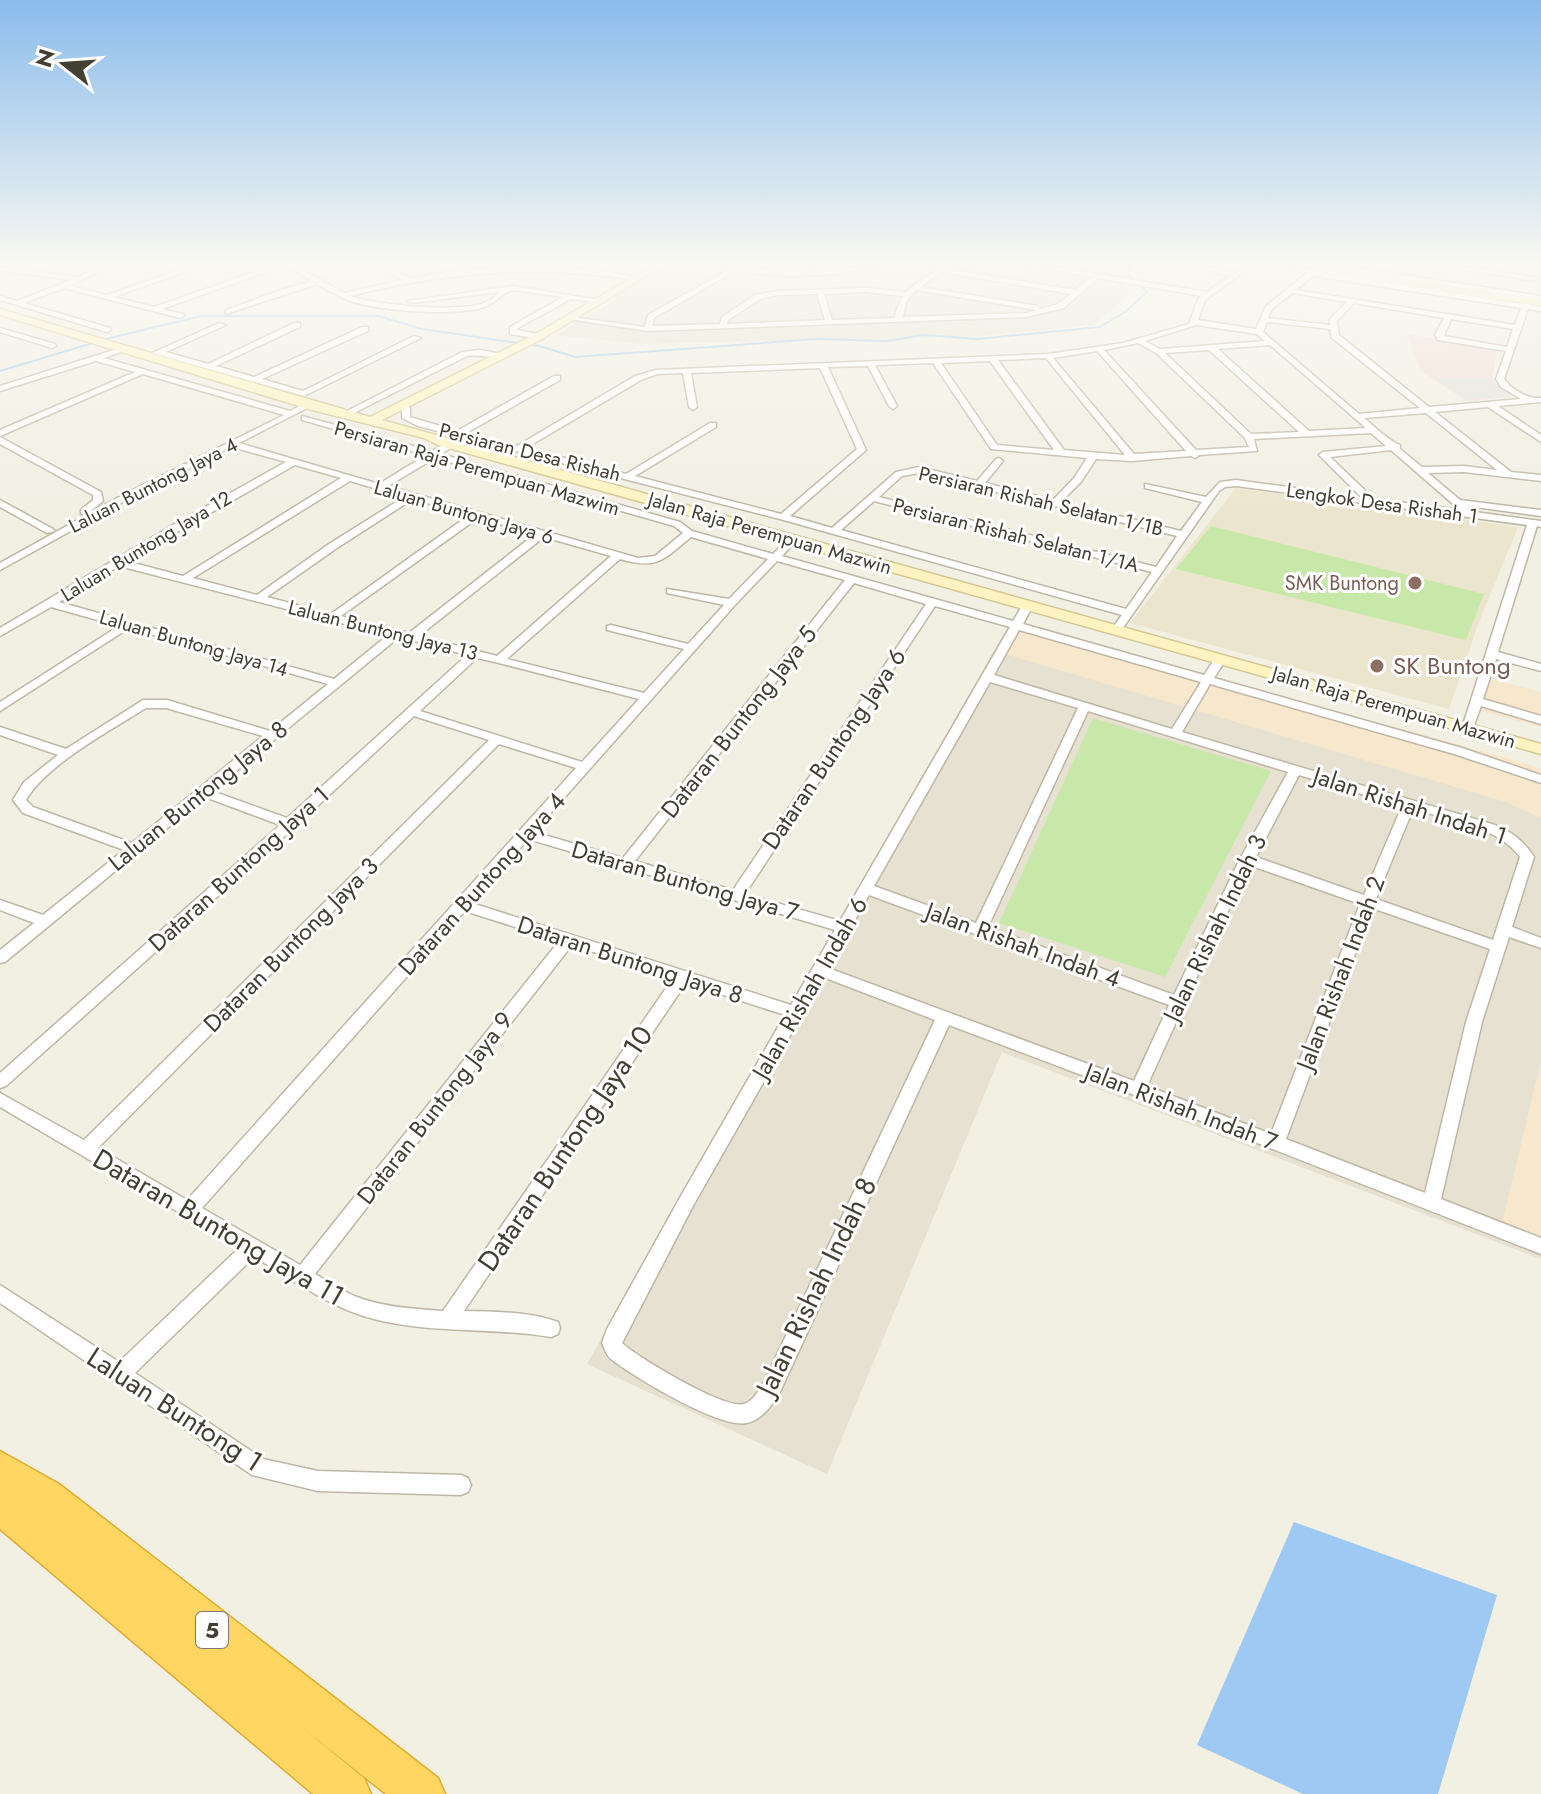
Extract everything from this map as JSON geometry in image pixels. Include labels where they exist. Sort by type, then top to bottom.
[{"type":"highway","name":"5","points":[[0,1470],[45,1498],[422,1794]]},
{"type":"highway","name":"5","points":[[0,1501],[21,1522],[348,1794]]},
{"type":"main road","points":[[100,359],[106,354],[101,348]]},
{"type":"main road","points":[[115,348],[369,422],[450,440]]},
{"type":"main road","points":[[369,422],[411,404],[519,348]]},
{"type":"main road","points":[[100,359],[125,357],[187,369]]},
{"type":"main road","points":[[311,406],[351,411],[411,404]]},
{"type":"main road","points":[[407,430],[396,426],[393,419],[411,404]]},
{"type":"main road","name":"Jalan Raja Perempuan Mazwin","points":[[369,422],[450,440],[1541,749]]},
{"type":"street","points":[[145,357],[169,348]]},
{"type":"street","points":[[209,366],[248,348]]},
{"type":"street","points":[[256,379],[324,348]]},
{"type":"street","name":"Laluan Buntong Jaya 4","points":[[0,567],[122,499],[311,406],[402,348]]},
{"type":"street","points":[[520,448],[645,374],[1048,356],[1105,348]]},
{"type":"street","points":[[936,361],[994,447],[1132,458],[1251,451],[1254,446],[1249,437],[1152,348]]},
{"type":"street","points":[[1159,351],[1202,348]]},
{"type":"street","points":[[1212,348],[1307,434]]},
{"type":"street","points":[[1278,348],[1397,447],[1471,514]]},
{"type":"street","points":[[1350,348],[1509,475]]},
{"type":"street","points":[[1498,348],[1511,350],[1501,382],[1529,400]]},
{"type":"street","points":[[1099,349],[1195,455]]},
{"type":"street","points":[[0,389],[123,350]]},
{"type":"street","name":"Persiaran Raja Perempuan Mazwim","points":[[159,352],[256,379],[311,406],[433,456],[677,524],[689,533],[1513,768],[1541,779]]},
{"type":"street","points":[[351,411],[465,354],[504,355]]},
{"type":"street","points":[[1048,356],[1132,458]]},
{"type":"street","points":[[100,359],[291,414]]},
{"type":"street","points":[[993,359],[1062,454]]},
{"type":"street","points":[[870,363],[893,406]]},
{"type":"street","points":[[783,517],[862,450],[823,365]]},
{"type":"street","points":[[687,371],[693,407]]},
{"type":"street","points":[[0,433],[142,372]]},
{"type":"street","points":[[380,487],[433,456],[450,440],[557,378]]},
{"type":"street","points":[[1360,416],[1541,400]]},
{"type":"street","name":"Persiaran Desa Rishah","points":[[411,404],[405,416],[408,419],[450,440],[520,448],[1128,613]]},
{"type":"street","points":[[1489,404],[1541,439]]},
{"type":"street","points":[[629,476],[713,425]]},
{"type":"street","points":[[1249,437],[1376,430]]},
{"type":"street","points":[[0,440],[98,494],[98,501],[90,508],[0,559]]},
{"type":"street","name":"Laluan Buntong Jaya 6","points":[[232,444],[638,561],[658,559],[689,533]]},
{"type":"street","points":[[1372,502],[1323,455],[1397,447]]},
{"type":"street","points":[[1055,503],[1078,480],[1093,456]]},
{"type":"street","points":[[980,484],[999,461]]},
{"type":"street","name":"Laluan Buntong Jaya 12","points":[[0,633],[293,462]]},
{"type":"street","points":[[1423,470],[1449,468],[1541,478]]},
{"type":"street","name":"Persiaran Rishah Selatan 1/1B","points":[[872,498],[899,474],[919,470],[1184,535]]},
{"type":"street","points":[[185,579],[348,478]]},
{"type":"street","name":"Lengkok Desa Rishah 1","points":[[1208,500],[1223,484],[1236,483],[1471,514],[1536,527]]},
{"type":"street","points":[[1116,630],[1208,500],[1148,486]]},
{"type":"street","points":[[259,598],[412,496]]},
{"type":"street","points":[[834,531],[872,498]]},
{"type":"street","name":"Persiaran Rishah Selatan 1/1A","points":[[872,498],[1159,571]]},
{"type":"street","points":[[1456,501],[1541,513]]},
{"type":"street","points":[[0,503],[50,531]]},
{"type":"street","points":[[0,515],[10,509]]},
{"type":"street","points":[[333,617],[476,515]]},
{"type":"street","points":[[1468,728],[1536,527]]},
{"type":"street","points":[[411,637],[542,534]]},
{"type":"street","name":"Dataran Buntong Jaya 4","points":[[189,1210],[731,603],[793,539]]},
{"type":"street","points":[[499,660],[617,556]]},
{"type":"street","name":"Laluan Buntong Jaya 13","points":[[117,562],[648,698]]},
{"type":"street","name":"Dataran Buntong Jaya 5","points":[[626,863],[851,580]]},
{"type":"street","points":[[671,591],[731,603]]},
{"type":"street","name":"Laluan Buntong Jaya 14","points":[[50,603],[337,683]]},
{"type":"street","name":"Dataran Buntong Jaya 6","points":[[736,896],[932,603]]},
{"type":"street","name":"Jalan Rishah Indah 6","points":[[615,1351],[612,1343],[614,1335],[688,1199],[1028,605]]},
{"type":"street","points":[[0,707],[127,625]]},
{"type":"street","points":[[611,628],[692,648]]},
{"type":"street","name":"Laluan Buntong Jaya 8","points":[[0,958],[396,634]]},
{"type":"street","name":"Dataran Buntong Jaya 1","points":[[0,1082],[290,824],[475,654]]},
{"type":"street","points":[[1492,654],[1541,668]]},
{"type":"street","points":[[1176,732],[1220,659]]},
{"type":"street","name":"Jalan Rishah Indah 1","points":[[987,677],[1500,831],[1518,842],[1527,857],[1474,1022],[1431,1203]]},
{"type":"street","points":[[1476,701],[1541,720]]},
{"type":"street","points":[[132,848],[28,810],[19,800],[28,785],[67,754],[143,704],[167,704],[272,735]]},
{"type":"street","points":[[980,929],[1084,707]]},
{"type":"street","points":[[412,712],[586,767]]},
{"type":"street","points":[[0,731],[67,754]]},
{"type":"street","name":"Dataran Buntong Jaya 3","points":[[86,1149],[496,740]]},
{"type":"street","name":"Jalan Rishah Indah 3","points":[[1138,1089],[1247,859],[1296,769]]},
{"type":"street","points":[[202,792],[290,824]]},
{"type":"street","name":"Jalan Rishah Indah 2","points":[[1276,1144],[1367,903],[1409,804]]},
{"type":"street","name":"Dataran Buntong Jaya 7","points":[[526,834],[845,928]]},
{"type":"street","points":[[1247,859],[1499,947]]},
{"type":"street","name":"Jalan Rishah Indah 4","points":[[867,889],[1178,1002]]},
{"type":"street","points":[[0,905],[44,921]]},
{"type":"street","name":"Dataran Buntong Jaya 8","points":[[463,905],[797,1013]]},
{"type":"street","points":[[1505,930],[1541,943]]},
{"type":"street","name":"Dataran Buntong Jaya 9","points":[[302,1276],[567,941]]},
{"type":"street","name":"Jalan Rishah Indah 7","points":[[821,971],[1138,1089],[1541,1246]]},
{"type":"street","name":"Dataran Buntong Jaya 10","points":[[448,1319],[681,978]]},
{"type":"street","name":"Jalan Rishah Indah 8","points":[[615,1351],[721,1413],[745,1414],[761,1404],[772,1387],[944,1018]]},
{"type":"street","name":"Dataran Buntong Jaya 11","points":[[0,1099],[251,1248],[372,1313],[395,1317],[509,1321],[551,1328]]},
{"type":"street","points":[[120,1374],[251,1248]]},
{"type":"street","name":"Laluan Buntong 1","points":[[0,1293],[259,1468],[318,1481],[461,1485]]},
{"type":"shaded area","points":[[1412,348],[1498,350],[1492,379],[1513,397],[1467,401],[1421,371]]},
{"type":"shaded area","points":[[1435,378],[1488,378],[1511,396],[1467,400]]},
{"type":"shaded area","points":[[1236,488],[1518,527],[1479,622],[1449,709],[1130,623]]},
{"type":"shaded area","points":[[1012,619],[1541,769],[1541,1259],[1002,1052],[827,1474],[587,1364]]},
{"type":"shaded area","points":[[1012,620],[1528,764],[1541,769],[1541,818],[1506,802],[995,651]]},
{"type":"shaded area","points":[[1479,676],[1541,692],[1541,727],[1468,707]]},
{"type":"shaded area","points":[[1541,1061],[1541,1237],[1502,1223]]},
{"type":"green space","points":[[1211,526],[1484,594],[1466,640],[1176,569]]},
{"type":"green space","points":[[1093,718],[1271,771],[1165,977],[999,923]]},
{"type":"water","points":[[1294,1522],[1497,1595],[1438,1794],[1303,1794],[1197,1745]]},
{"type":"waterway","points":[[0,371],[77,348]]},
{"type":"waterway","points":[[545,348],[575,357],[700,348]]},
{"type":"place","name":"SMK Buntong","points":[[1415,583]]},
{"type":"place","name":"SK Buntong","points":[[1377,666]]}]
